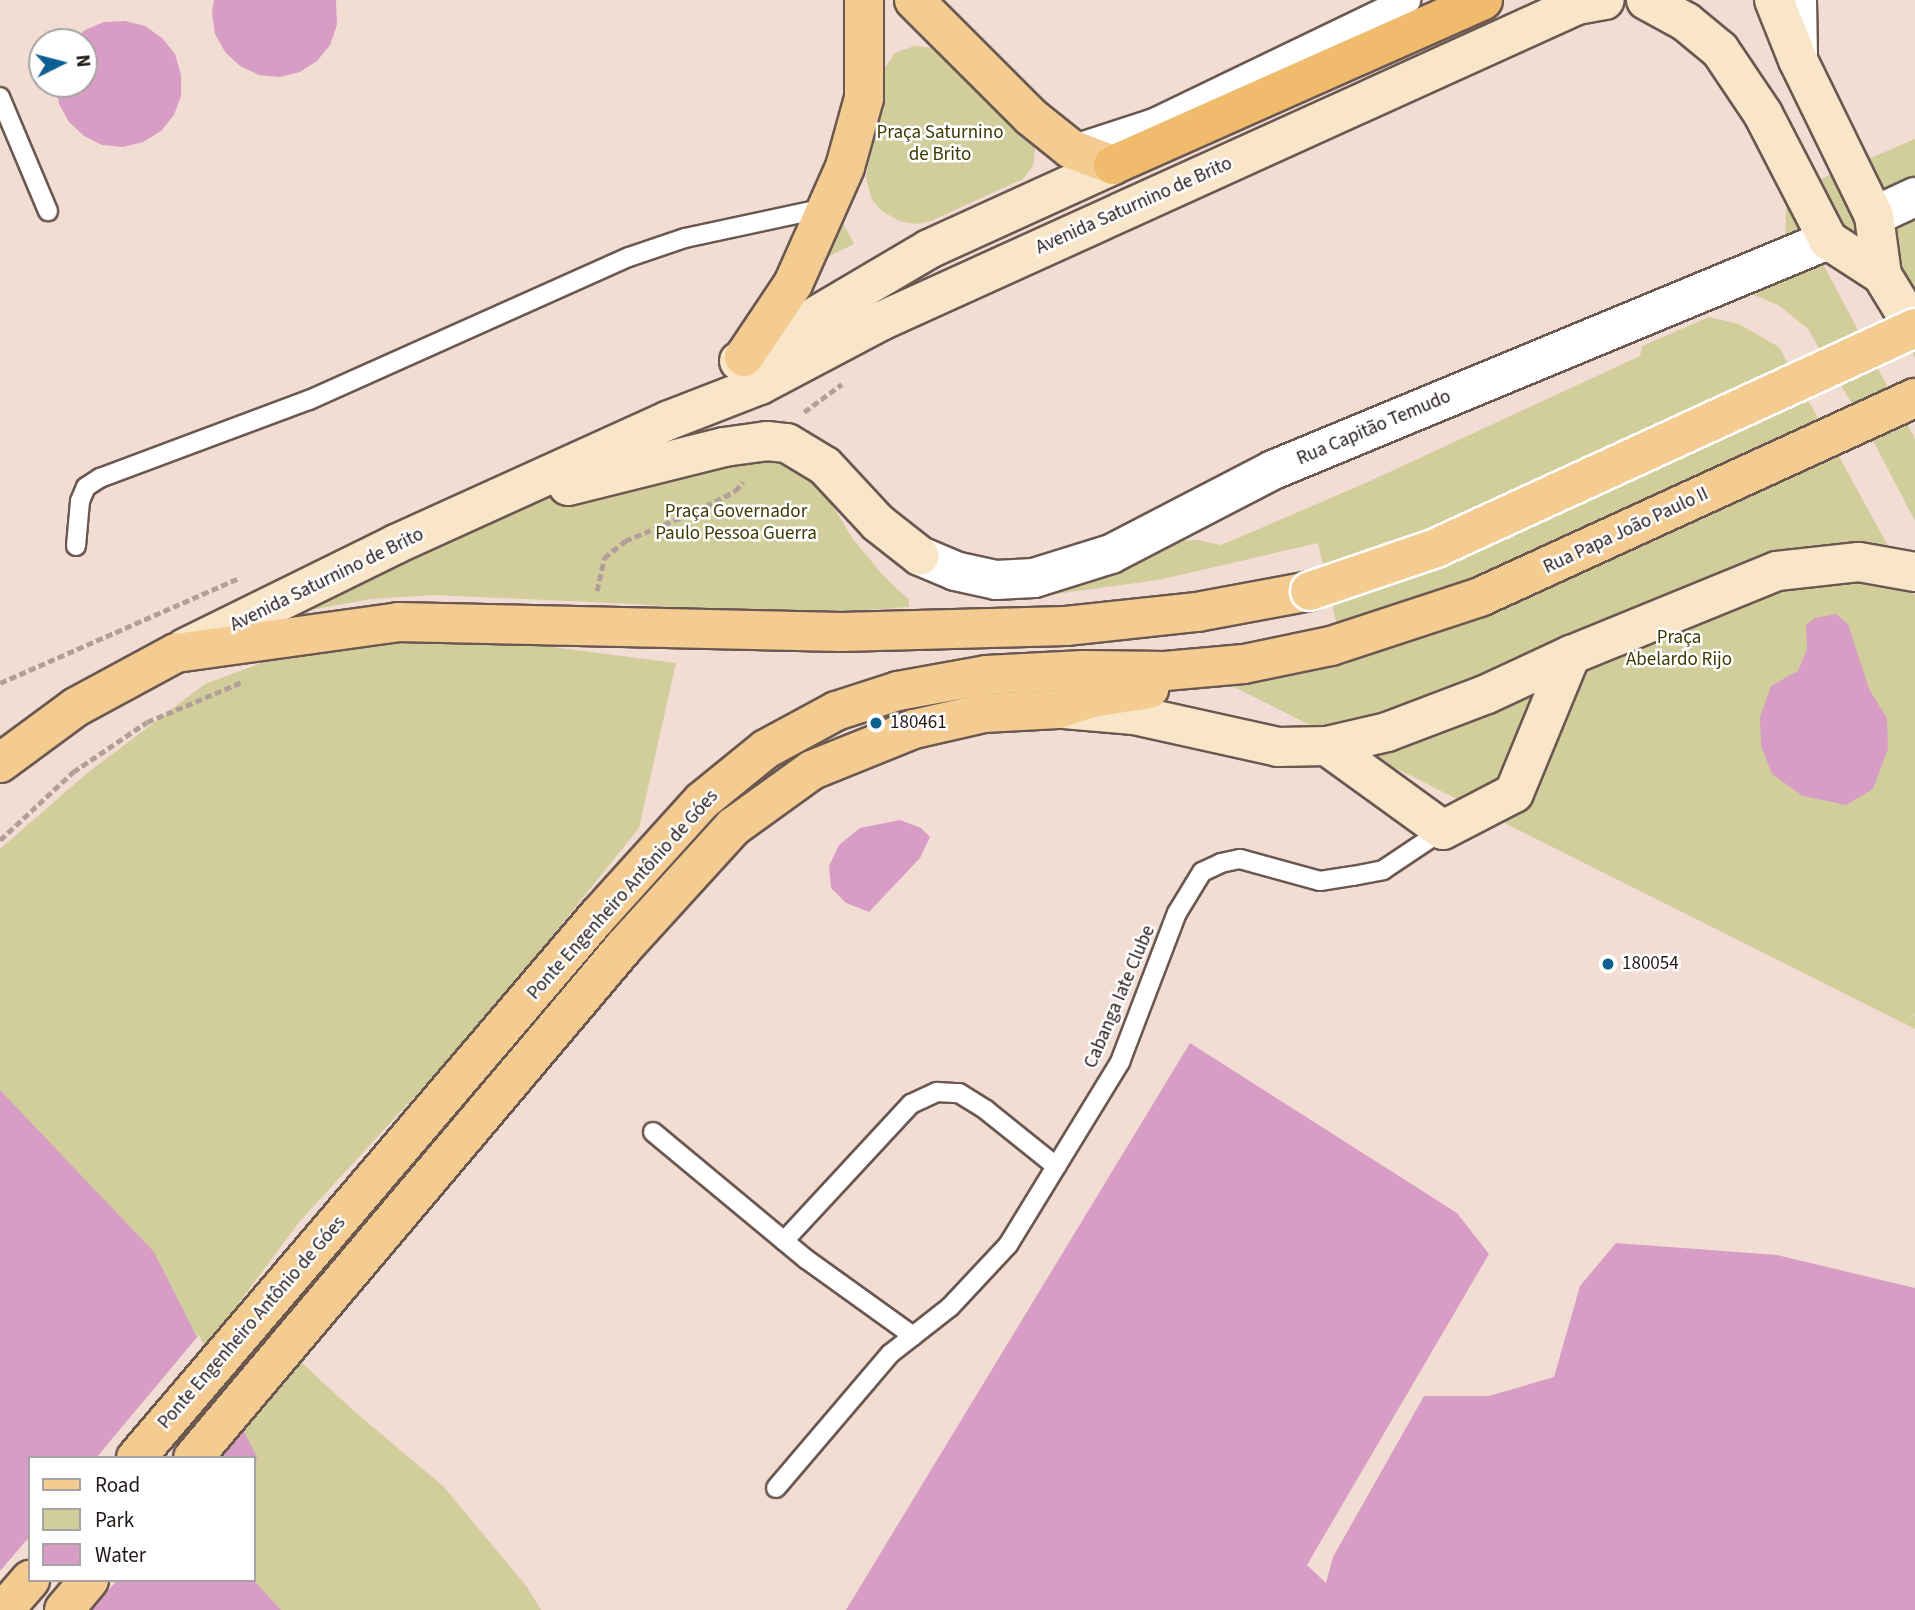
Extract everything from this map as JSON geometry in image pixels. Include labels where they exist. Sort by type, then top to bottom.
[{"type":"highway","points":[[1113,165],[1483,0]]},
{"type":"main road","points":[[744,357],[793,284],[845,167],[864,98],[864,0]]},
{"type":"main road","points":[[915,0],[1031,117],[1071,149],[1113,165]]},
{"type":"main road","name":"Avenida Saturnino de Brito","points":[[0,763],[76,707],[176,653],[396,544],[667,421],[760,385],[881,321],[1577,5],[1605,0]]},
{"type":"main road","points":[[1646,0],[1686,22],[1720,50],[1755,104],[1828,240],[1882,275]]},
{"type":"main road","points":[[176,653],[398,622],[841,632],[1066,626],[1197,612],[1310,591],[1436,548],[1915,328],[1882,275],[1874,216],[1798,60],[1774,0]]},
{"type":"main road","name":"Avenida Saturnino de Brito","points":[[667,421],[744,357],[929,249],[1113,165]]},
{"type":"main road","name":"Rua Papa João Paulo II","points":[[1331,646],[1480,597],[1915,398]]},
{"type":"main road","points":[[477,509],[724,447],[767,441],[787,443],[825,466],[878,523],[920,556]]},
{"type":"main road","points":[[1058,709],[1134,715],[1278,747],[1327,746],[1387,732],[1487,694],[1571,655],[1777,571],[1859,562],[1915,572]]},
{"type":"main road","name":"Ponte Engenheiro Antônio de Góes","points":[[138,1456],[314,1253],[598,916],[702,802],[766,749],[836,711],[898,691],[986,675],[1084,670],[1165,671],[1244,664],[1331,646]]},
{"type":"main road","points":[[1327,746],[1443,830],[1514,793],[1571,655]]},
{"type":"main road","name":"Ponte Engenheiro Antônio de Góes","points":[[195,1456],[623,947],[733,827],[812,769],[914,729],[984,713],[1058,709],[1091,698],[1219,679],[1244,664]]},
{"type":"main road","points":[[4,1610],[28,1582]]},
{"type":"main road","points":[[64,1610],[87,1582]]},
{"type":"street","points":[[1071,149],[1154,122],[1407,0]]},
{"type":"street","points":[[1797,0],[1798,60]]},
{"type":"street","points":[[1874,216],[1915,197]]},
{"type":"street","name":"Rua Capitão Temudo","points":[[920,556],[955,571],[996,580],[1034,578],[1111,554],[1273,470],[1828,240]]},
{"type":"lane","points":[[0,97],[48,211]]},
{"type":"lane","points":[[76,546],[80,501],[86,487],[100,478],[309,400],[629,257],[685,238],[829,207]]},
{"type":"lane","name":"Cabanga Iate Clube","points":[[776,1488],[890,1354],[950,1307],[1008,1245],[1120,1062],[1177,914],[1202,872],[1221,863],[1240,859],[1320,881],[1353,876],[1383,870],[1443,830]]},
{"type":"lane","points":[[784,1241],[911,1104],[937,1092],[958,1093],[986,1110],[1056,1166]]},
{"type":"lane","points":[[653,1132],[784,1241],[913,1336]]},
{"type":"path","points":[[0,683],[242,576]]},
{"type":"path","points":[[0,840],[73,772],[147,722],[250,679]]},
{"type":"green space","name":"Praça Saturnino de Brito","points":[[914,46],[935,48],[1032,141],[1035,150],[1033,166],[1023,179],[931,221],[917,224],[899,221],[882,211],[872,200],[866,178],[884,69],[895,53]]},
{"type":"green space","points":[[1915,139],[1915,358],[1830,202],[1821,179]]},
{"type":"green space","points":[[1787,195],[1915,439],[1915,521],[1869,433],[1808,329],[1778,305],[1747,292],[1785,238]]},
{"type":"green space","points":[[837,212],[854,244],[822,260]]},
{"type":"green space","name":"Praça Abelardo Rijo","points":[[1709,317],[1739,324],[1779,347],[1915,595],[1915,1014],[1907,1020],[1915,1015],[1915,1029],[1230,685],[1342,648],[1318,543],[1158,580],[1034,597],[1175,541],[1198,540],[1220,545],[1238,538],[1370,481],[1640,356],[1642,346]]},
{"type":"green space","name":"Praça Governador Paulo Pessoa Guerra","points":[[737,428],[820,485],[853,539],[882,574],[909,600],[909,607],[806,614],[681,611],[680,608],[635,604],[433,595],[371,599],[294,613],[532,501]]},
{"type":"green space","points":[[460,635],[676,663],[639,828],[483,1022],[300,1221],[238,1304],[354,1411],[444,1487],[527,1587],[541,1610],[5,1610],[0,1603],[0,849],[86,774],[205,684],[288,653],[383,636]]},
{"type":"water","points":[[214,0],[336,0],[337,25],[330,45],[317,61],[300,72],[280,77],[259,75],[240,66],[225,52],[215,34],[212,13]]},
{"type":"water","points":[[125,21],[145,26],[162,38],[175,54],[181,75],[181,96],[174,115],[161,131],[143,142],[123,147],[102,145],[84,136],[69,122],[59,104],[58,98],[98,98],[98,28],[90,28],[104,22]]},
{"type":"water","points":[[1836,614],[1848,624],[1869,689],[1887,718],[1888,749],[1873,789],[1846,805],[1803,796],[1772,774],[1761,746],[1760,717],[1771,686],[1798,671],[1807,649],[1806,625],[1815,618]]},
{"type":"water","points":[[900,820],[921,828],[930,837],[920,858],[869,912],[846,903],[831,888],[829,866],[839,845],[860,828]]},
{"type":"water","points":[[1190,1043],[1457,1213],[1489,1254],[1307,1565],[1326,1583],[1333,1557],[1424,1396],[1489,1396],[1554,1377],[1580,1286],[1616,1243],[1777,1255],[1915,1288],[1915,1610],[846,1610]]},
{"type":"water","points":[[0,1090],[154,1252],[257,1457],[256,1460],[256,1456],[28,1456],[28,1582],[255,1582],[281,1610],[0,1610]]},
{"type":"pier","points":[[199,1335],[246,1428],[223,1456],[98,1456]]},
{"type":"pier","points":[[28,1538],[28,1582],[115,1582],[92,1610],[0,1610],[0,1571]]},
{"type":"place","name":"180461","points":[[876,723]]},
{"type":"place","name":"180054","points":[[1608,964]]}]
